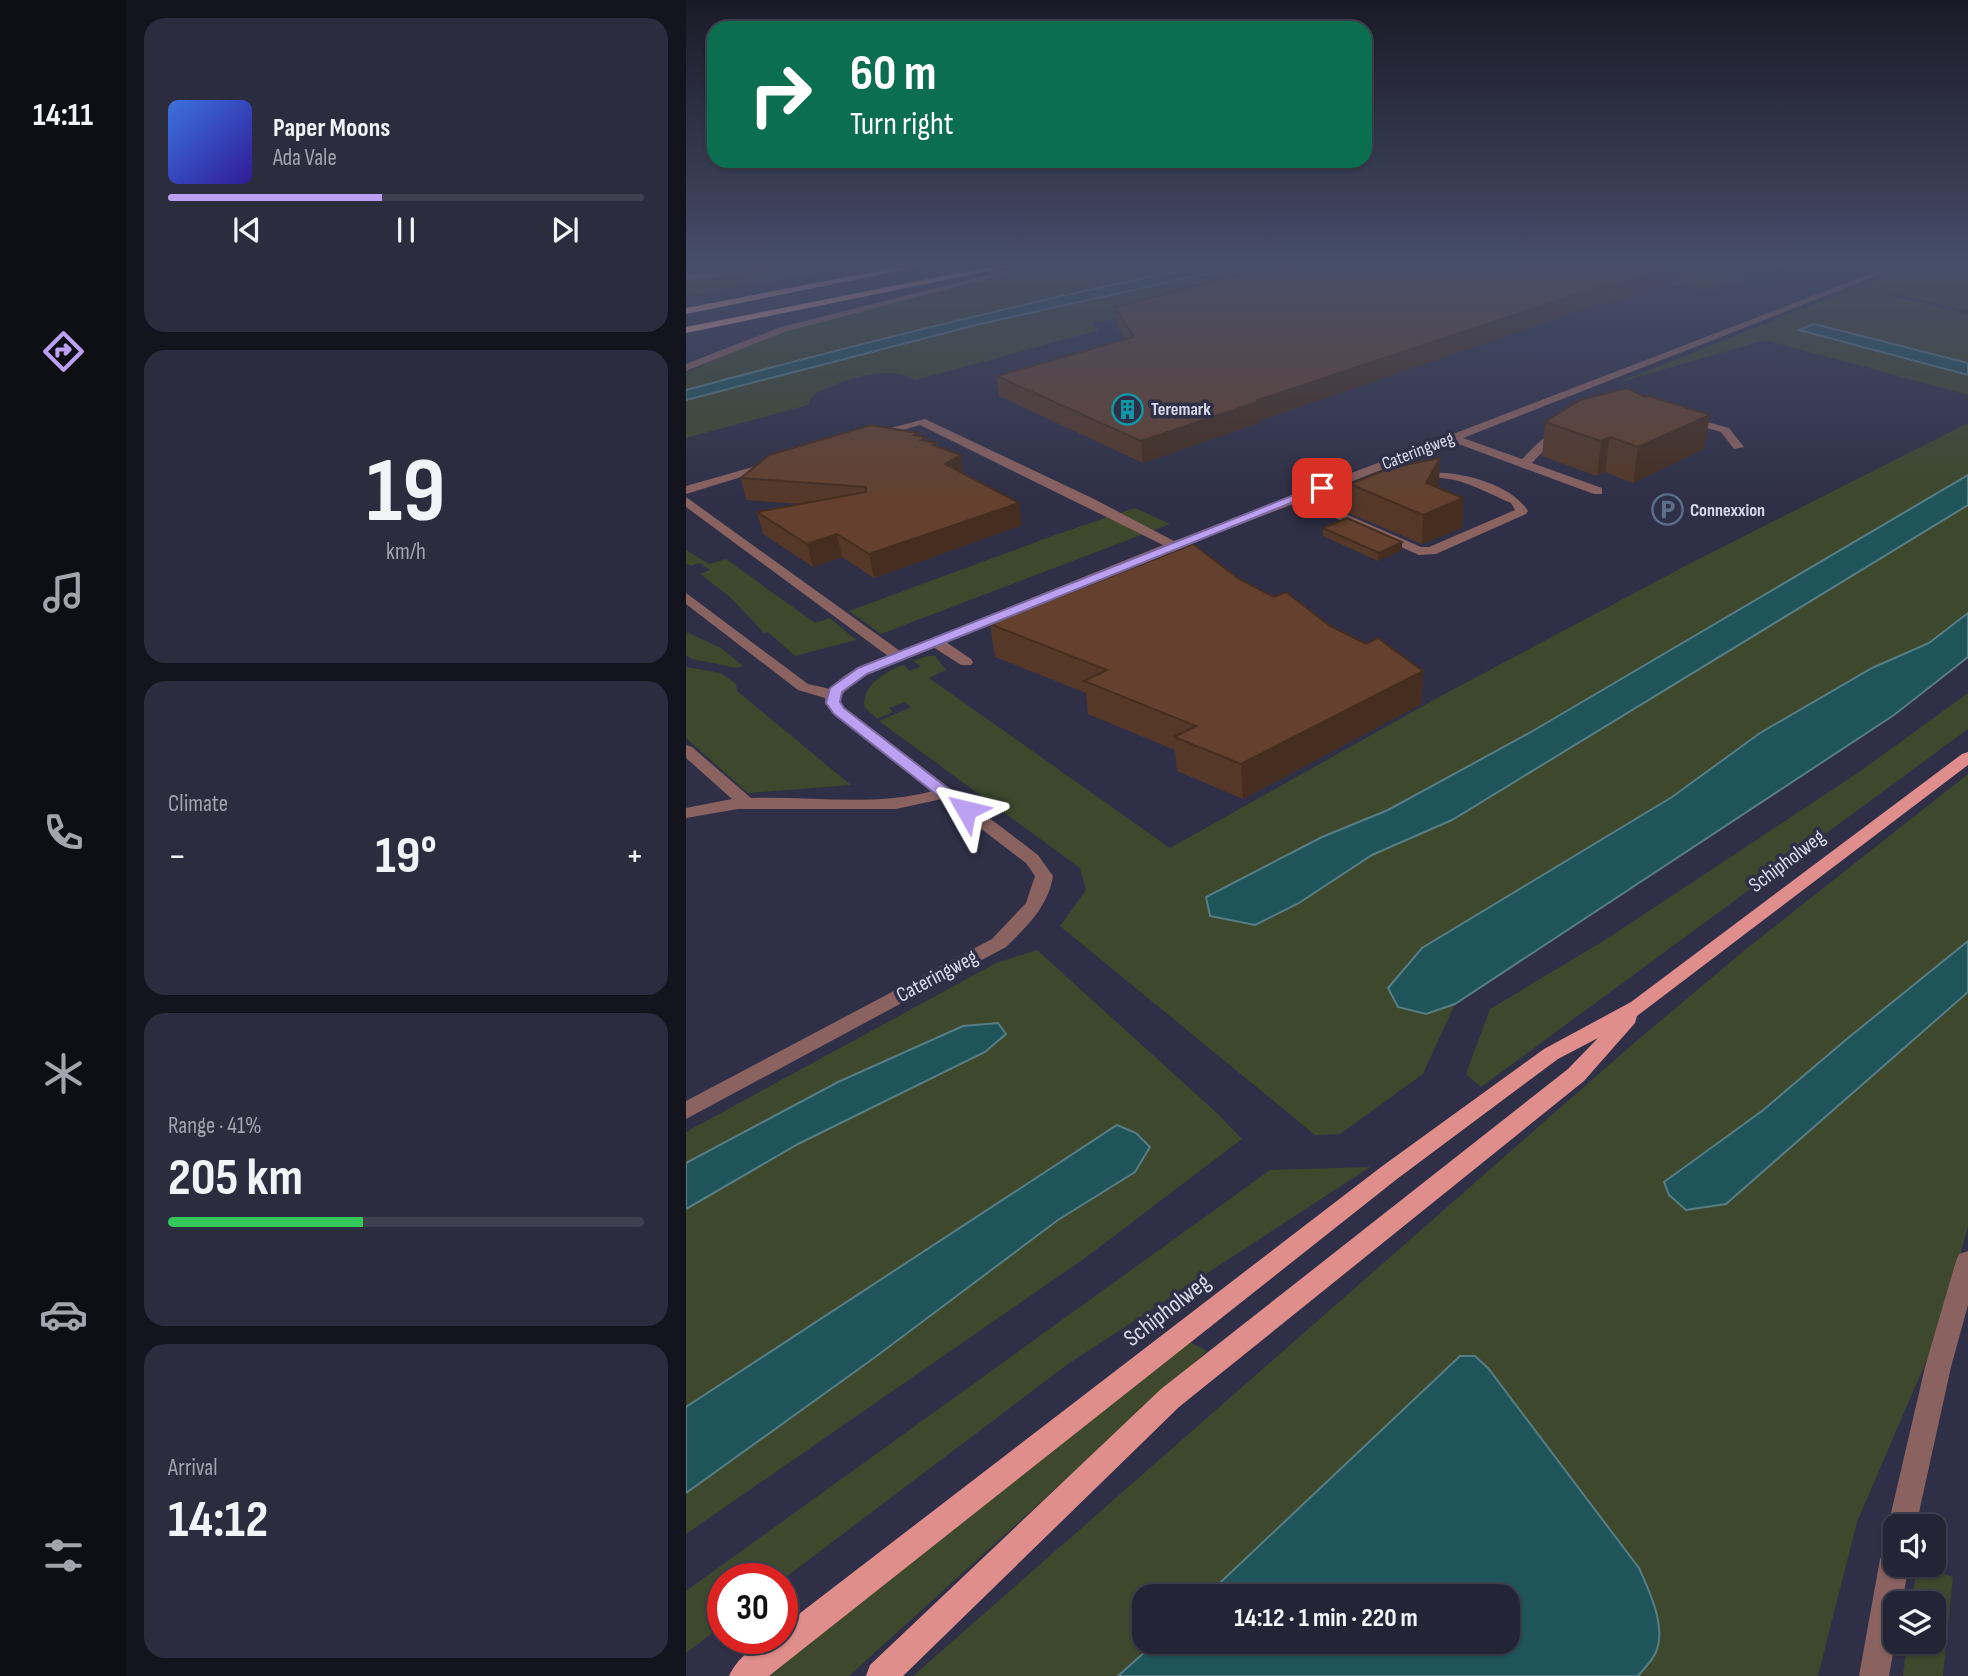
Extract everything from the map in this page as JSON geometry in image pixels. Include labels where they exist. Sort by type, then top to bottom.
[{"type":"main road","name":"Schipholweg","points":[[744,1676],[1389,1173],[1551,1054],[1638,1007],[1968,757]]},
{"type":"main road","name":"Schipholweg","points":[[881,1676],[1171,1398],[1576,1075],[1638,1007]]},
{"type":"street","points":[[686,368],[748,343]]},
{"type":"street","name":"Cateringweg","points":[[686,1111],[999,943],[1026,916],[1042,893],[1044,876],[1032,859],[839,711],[833,703],[833,695],[849,678],[1173,546],[1697,343]]},
{"type":"street","points":[[1581,388],[1600,394]]},
{"type":"street","points":[[1676,416],[1725,430],[1738,447]]},
{"type":"street","points":[[855,440],[921,421],[1090,502],[1192,555]]},
{"type":"street","points":[[1524,464],[1547,441],[1567,430]]},
{"type":"street","points":[[1453,438],[1598,491]]},
{"type":"street","points":[[686,490],[777,463]]},
{"type":"street","points":[[1371,470],[1383,475]]},
{"type":"street","points":[[1298,497],[1419,551],[1431,551],[1522,511],[1516,501],[1443,473],[1426,473],[1410,480],[1396,480]]},
{"type":"street","points":[[686,501],[899,657]]},
{"type":"street","points":[[686,597],[803,687],[833,695]]},
{"type":"street","points":[[935,642],[966,662]]},
{"type":"street","points":[[686,751],[747,804]]},
{"type":"street","points":[[686,813],[704,807],[747,804],[897,804],[944,793]]},
{"type":"street","points":[[1905,1514],[1938,1367],[1968,1261]]},
{"type":"street","points":[[1874,1676],[1892,1577]]},
{"type":"shaded area","points":[[750,343],[873,343],[686,390],[686,373]]},
{"type":"shaded area","points":[[867,343],[906,343],[686,400],[686,390]]},
{"type":"shaded area","points":[[906,343],[1051,343],[916,380],[891,373],[864,376],[836,384],[813,395],[808,405],[686,438],[686,400]]},
{"type":"shaded area","points":[[1716,343],[1754,343],[1617,383]]},
{"type":"shaded area","points":[[1777,343],[1849,343],[1968,375],[1968,395]]},
{"type":"shaded area","points":[[1849,343],[1890,343],[1968,363],[1968,375]]},
{"type":"shaded area","points":[[1890,343],[1968,343],[1968,363]]},
{"type":"shaded area","points":[[1968,423],[1968,475],[1531,732],[1388,810],[1322,837],[1299,903],[1372,855],[1452,820],[1968,505],[1968,613],[1929,643],[1872,668],[1760,733],[1672,797],[1422,948],[1426,1014],[1455,1004],[1423,1074],[1340,1134],[1315,1135],[1060,926],[1086,890],[1080,868],[879,721],[911,707],[905,702],[889,708],[893,712],[877,719],[864,706],[867,691],[882,675],[903,665],[910,671],[921,666],[913,661],[935,656],[946,670],[929,678],[1170,848],[1439,697],[1689,564]]},
{"type":"shaded area","points":[[1968,475],[1968,505],[1452,820],[1372,855],[1299,903],[1255,925],[1210,916],[1206,897],[1322,837],[1388,810],[1531,732]]},
{"type":"shaded area","points":[[1135,508],[1170,524],[881,634],[849,611],[1055,535]]},
{"type":"shaded area","points":[[686,550],[709,564],[726,559],[815,623],[830,618],[856,640],[795,656],[768,632],[764,633],[730,597],[700,574],[710,570],[700,563],[690,566],[686,563]]},
{"type":"shaded area","points":[[1968,613],[1968,657],[1894,715],[1455,1004],[1426,1014],[1398,1007],[1388,988],[1422,948],[1672,797],[1760,733],[1872,668],[1929,643]]},
{"type":"shaded area","points":[[686,632],[721,648],[743,666],[737,668],[692,659],[686,655]]},
{"type":"shaded area","points":[[686,667],[721,673],[736,684],[737,691],[851,785],[748,793],[686,738]]},
{"type":"shaded area","points":[[1968,693],[1968,729],[1481,1087],[1466,1074],[1490,1009],[1605,940],[1862,770]]},
{"type":"shaded area","points":[[1968,774],[1968,941],[1762,1111],[1664,1182],[1726,1204],[1968,992],[1968,1227],[1937,1336],[1857,1522],[1818,1676],[1638,1676],[1649,1663],[1488,1368],[1475,1356],[1460,1356],[1219,1584],[1132,1584],[1132,1654],[1143,1654],[1118,1676],[913,1676],[1634,1043],[1746,949]]},
{"type":"shaded area","points":[[1968,941],[1968,992],[1726,1204],[1686,1210],[1669,1195],[1664,1182],[1762,1111]]},
{"type":"shaded area","points":[[1037,950],[1218,1114],[1242,1139],[1085,1258],[686,1534],[686,1493],[874,1358],[1058,1220],[1135,1173],[1117,1125],[686,1407],[686,1209],[798,1144],[985,1052],[998,1023],[963,1026],[838,1082],[686,1163],[686,1132],[996,963]]},
{"type":"shaded area","points":[[998,1023],[1006,1034],[985,1052],[798,1144],[686,1209],[686,1163],[838,1082],[963,1026]]},
{"type":"shaded area","points":[[1117,1125],[1136,1133],[1150,1147],[1135,1172],[1058,1220],[874,1358],[686,1493],[686,1407]]},
{"type":"shaded area","points":[[1370,1167],[1068,1364],[798,1568],[798,1563],[725,1563],[1270,1170]]},
{"type":"shaded area","points":[[1188,1341],[1207,1351],[849,1676],[769,1676]]},
{"type":"shaded area","points":[[1460,1356],[1475,1356],[1488,1368],[1639,1568],[1656,1610],[1658,1644],[1655,1654],[1638,1676],[1118,1676],[1143,1654],[1520,1654],[1520,1584],[1219,1584]]},
{"type":"shaded area","points":[[1946,1575],[1953,1577],[1946,1646],[1946,1591],[1914,1591],[1915,1577],[1946,1577]]},
{"type":"shaded area","points":[[707,1576],[707,1637],[686,1653],[686,1591]]},
{"type":"shaded area","points":[[1906,1654],[1945,1654],[1943,1676],[1903,1676]]},
{"type":"building","points":[[1112,343],[1428,343],[1141,441],[997,376]]},
{"type":"building","points":[[1627,388],[1645,397],[1710,415],[1638,447],[1610,437],[1601,441],[1545,422],[1580,400]]},
{"type":"building","points":[[871,425],[918,433],[914,435],[926,437],[921,440],[937,443],[933,445],[961,455],[945,464],[1019,503],[869,554],[837,534],[807,544],[757,512],[866,492],[866,487],[741,478],[769,455]]},
{"type":"building","points":[[1440,458],[1426,483],[1463,498],[1423,515],[1350,484],[1393,467]]},
{"type":"building","points":[[1347,518],[1402,542],[1379,553],[1323,528]]},
{"type":"building","points":[[1193,544],[1239,579],[1274,597],[1286,592],[1330,626],[1366,644],[1378,638],[1423,671],[1241,764],[1174,737],[1196,726],[1084,681],[1107,670],[990,624]]},
{"type":"place","name":"Teremark","points":[[1128,409]]},
{"type":"place","name":"Connexxion","points":[[1667,510]]},
{"type":"route","points":[[966,810],[839,711],[833,703],[835,691],[849,678],[862,671],[1322,488]]}]
